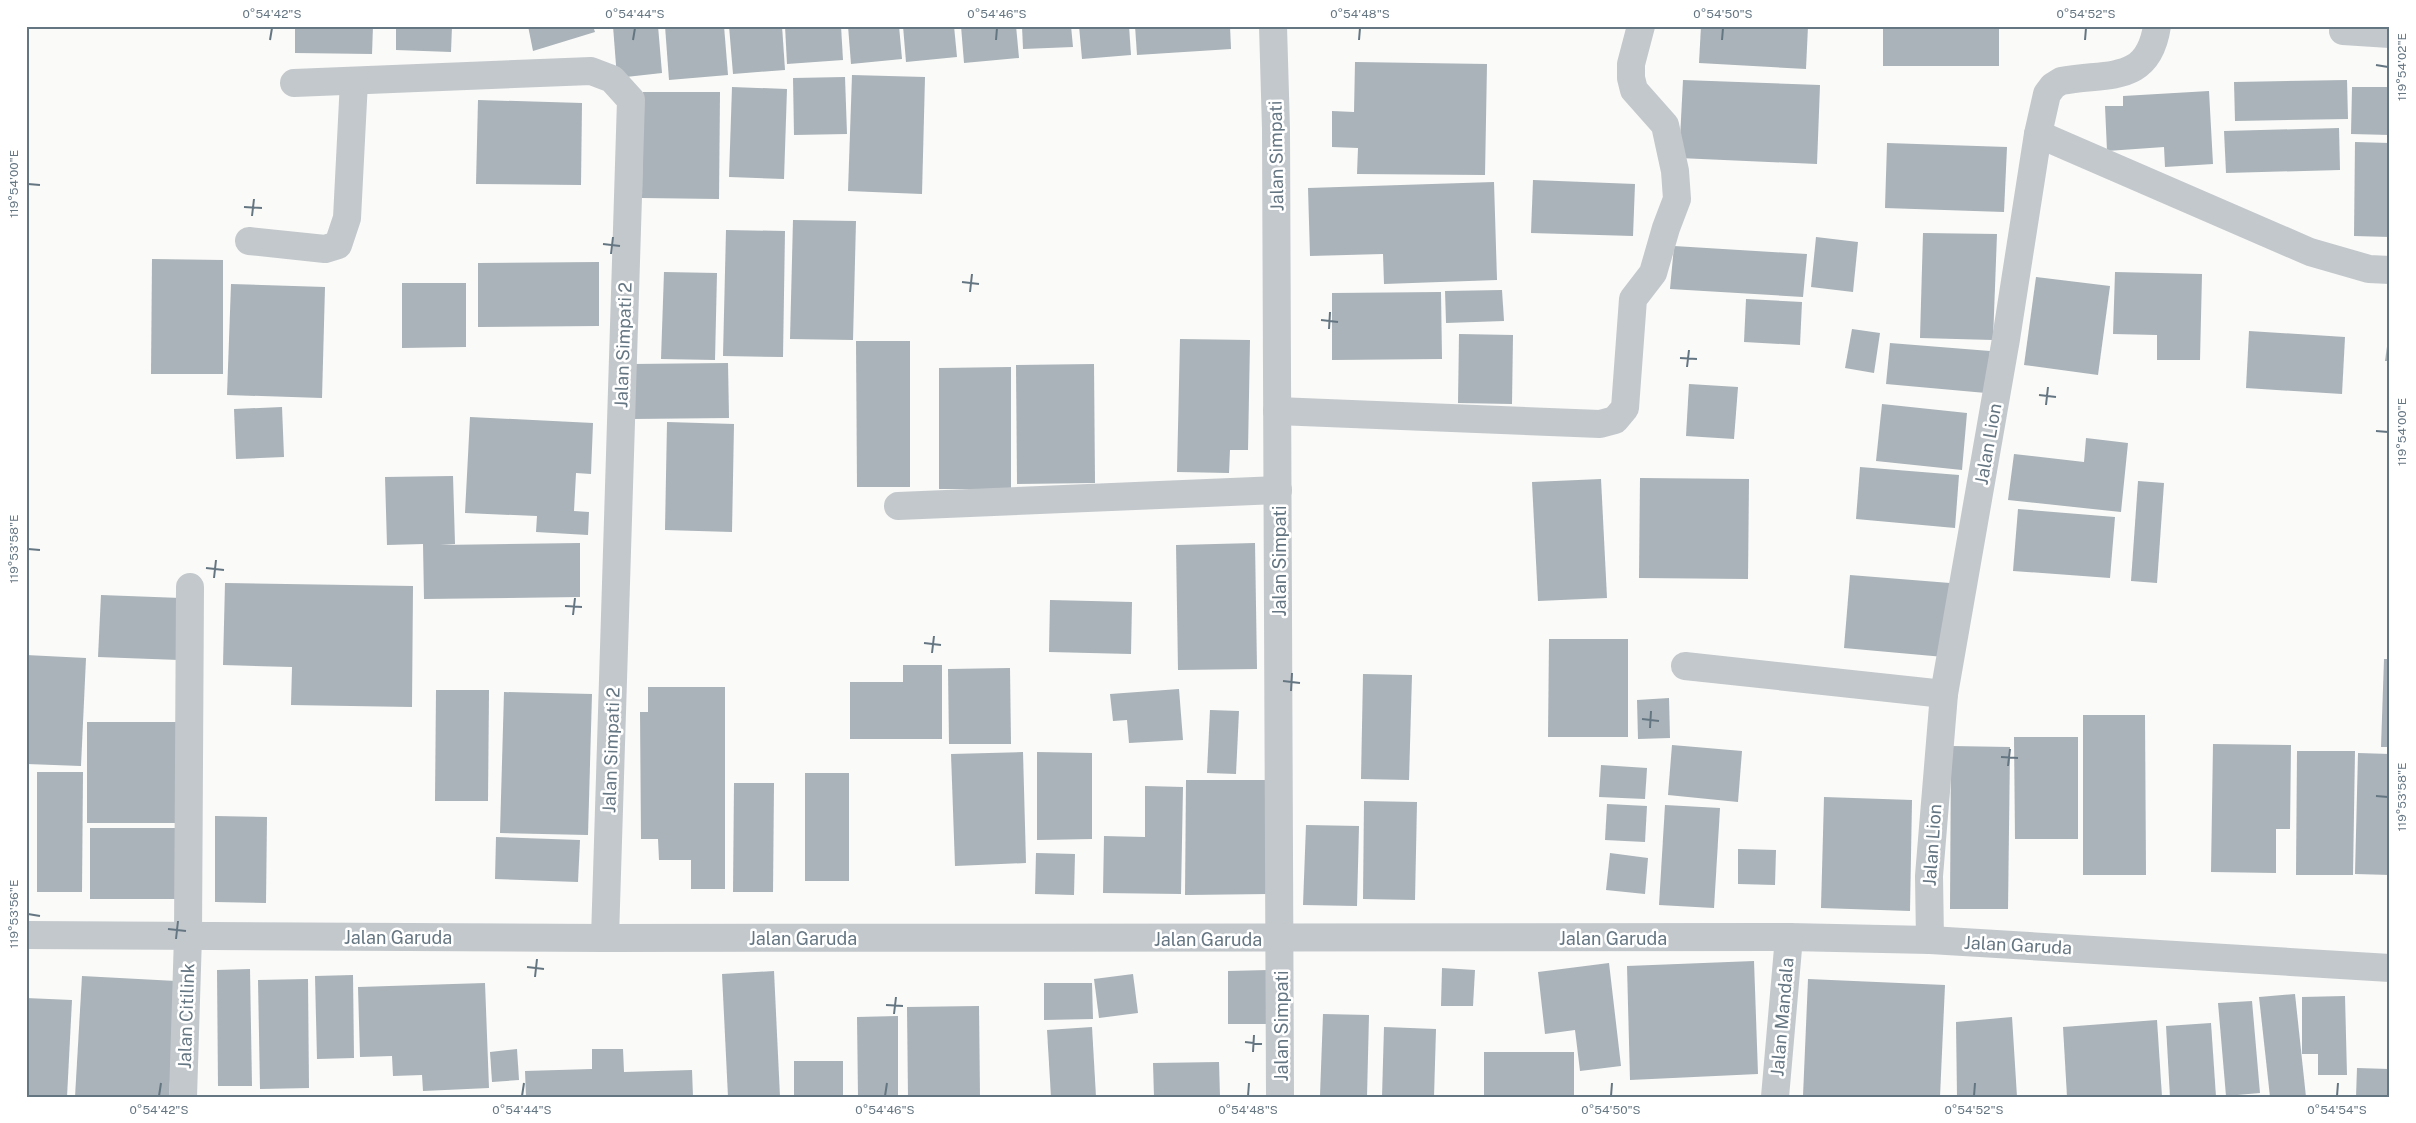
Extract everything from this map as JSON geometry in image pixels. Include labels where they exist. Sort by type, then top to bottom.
[{"type":"street","name":"Jalan Simpati","points":[[1273,26],[1276,139],[1281,939],[1280,1097]]},
{"type":"street","points":[[1277,411],[1600,424],[1615,420],[1625,408],[1633,299],[1653,273],[1666,228],[1677,200],[1675,171],[1665,124],[1634,90],[1631,78],[1631,64],[1641,26]]},
{"type":"street","name":"Jalan Lion","points":[[1930,940],[1929,876],[1944,694],[2006,339],[2038,134],[2047,94],[2053,86],[2061,81],[2129,72],[2144,62],[2155,43],[2157,26]]},
{"type":"street","points":[[2343,31],[2390,34]]},
{"type":"street","name":"Jalan Simpati 2","points":[[294,83],[591,71],[612,79],[631,100],[605,938]]},
{"type":"street","points":[[250,241],[325,249],[338,245],[347,218],[354,81]]},
{"type":"street","points":[[2038,134],[2310,252],[2369,269],[2390,270]]},
{"type":"street","points":[[898,506],[1278,490]]},
{"type":"street","name":"Jalan Citilink","points":[[184,1097],[188,936],[190,587]]},
{"type":"street","points":[[1685,666],[1944,694]]},
{"type":"street","name":"Jalan Garuda","points":[[26,935],[1281,939],[1789,937],[1930,940],[2390,968]]},
{"type":"street","name":"Jalan Mandala","points":[[1775,1097],[1789,937]]},
{"type":"building","points":[[295,26],[373,26],[372,54],[295,53]]},
{"type":"building","points":[[396,26],[452,26],[451,52],[396,50]]},
{"type":"building","points":[[528,26],[593,26],[595,32],[533,51]]},
{"type":"building","points":[[613,26],[658,26],[662,73],[617,78]]},
{"type":"building","points":[[665,26],[724,26],[728,75],[669,80]]},
{"type":"building","points":[[729,26],[782,26],[785,70],[733,74]]},
{"type":"building","points":[[785,26],[841,26],[843,60],[787,64]]},
{"type":"building","points":[[848,26],[899,26],[902,59],[851,64]]},
{"type":"building","points":[[903,26],[954,26],[957,57],[906,62]]},
{"type":"building","points":[[961,26],[1016,26],[1019,58],[964,63]]},
{"type":"building","points":[[1022,26],[1071,26],[1073,47],[1023,49]]},
{"type":"building","points":[[1079,26],[1129,26],[1131,55],[1082,59]]},
{"type":"building","points":[[1135,26],[1230,26],[1231,49],[1137,55]]},
{"type":"building","points":[[1701,26],[1808,26],[1806,69],[1699,63]]},
{"type":"building","points":[[1883,26],[1999,26],[1999,66],[1883,66]]},
{"type":"building","points":[[1355,62],[1487,64],[1485,175],[1357,174],[1358,148],[1332,147],[1332,111],[1354,112]]},
{"type":"building","points":[[852,75],[925,77],[922,194],[848,191]]},
{"type":"building","points":[[845,77],[847,134],[794,135],[793,78]]},
{"type":"building","points":[[1683,80],[1820,85],[1817,164],[1679,158]]},
{"type":"building","points":[[2347,80],[2348,119],[2235,121],[2234,82]]},
{"type":"building","points":[[732,87],[787,89],[784,179],[729,177]]},
{"type":"building","points":[[2352,87],[2390,87],[2390,135],[2351,134]]},
{"type":"building","points":[[2209,91],[2213,164],[2165,167],[2164,147],[2107,151],[2105,106],[2123,106],[2123,96]]},
{"type":"building","points":[[643,92],[720,92],[719,199],[642,198]]},
{"type":"building","points":[[478,100],[582,103],[581,185],[476,184]]},
{"type":"building","points":[[2339,128],[2340,170],[2226,173],[2224,131]]},
{"type":"building","points":[[2355,142],[2390,143],[2390,237],[2354,236]]},
{"type":"building","points":[[1887,143],[2007,147],[2004,212],[1885,208]]},
{"type":"building","points":[[1533,180],[1635,184],[1633,236],[1531,233]]},
{"type":"building","points":[[1494,182],[1497,280],[1384,284],[1383,254],[1310,256],[1308,188]]},
{"type":"building","points":[[793,220],[856,221],[853,340],[790,339]]},
{"type":"building","points":[[726,230],[785,231],[783,357],[723,356]]},
{"type":"building","points":[[1923,233],[1997,234],[1993,340],[1920,338]]},
{"type":"building","points":[[1816,237],[1858,242],[1853,292],[1811,287]]},
{"type":"building","points":[[1674,246],[1807,254],[1803,297],[1670,289]]},
{"type":"building","points":[[152,259],[223,260],[223,374],[151,374]]},
{"type":"building","points":[[599,262],[599,326],[478,327],[478,263]]},
{"type":"building","points":[[664,272],[717,273],[715,360],[661,359]]},
{"type":"building","points":[[2115,272],[2202,274],[2200,360],[2157,360],[2157,335],[2113,334]]},
{"type":"building","points":[[2036,277],[2110,286],[2098,375],[2024,365]]},
{"type":"building","points":[[402,283],[466,283],[466,347],[402,348]]},
{"type":"building","points":[[231,284],[325,287],[322,398],[227,395]]},
{"type":"building","points":[[1502,290],[1504,321],[1446,323],[1445,291]]},
{"type":"building","points":[[1441,292],[1442,359],[1332,360],[1332,293]]},
{"type":"building","points":[[1746,299],[1802,302],[1800,345],[1744,342]]},
{"type":"building","points":[[1852,329],[1880,333],[1874,373],[1845,368]]},
{"type":"building","points":[[2249,331],[2345,337],[2342,394],[2246,388]]},
{"type":"building","points":[[2389,332],[2390,361],[2385,361]]},
{"type":"building","points":[[1459,334],[1513,335],[1512,404],[1458,403]]},
{"type":"building","points":[[1180,339],[1250,340],[1248,450],[1230,450],[1229,473],[1177,472]]},
{"type":"building","points":[[856,341],[910,341],[910,487],[857,487]]},
{"type":"building","points":[[1890,343],[1990,351],[1986,393],[1886,384]]},
{"type":"building","points":[[728,363],[729,418],[632,419],[632,364]]},
{"type":"building","points":[[1094,364],[1095,483],[1017,484],[1016,365]]},
{"type":"building","points":[[1011,367],[1011,489],[939,489],[939,368]]},
{"type":"building","points":[[1689,384],[1738,387],[1734,439],[1686,436]]},
{"type":"building","points":[[1882,404],[1967,413],[1962,470],[1876,461]]},
{"type":"building","points":[[282,407],[284,457],[236,459],[234,409]]},
{"type":"building","points":[[470,417],[593,423],[591,474],[576,473],[574,511],[589,512],[588,535],[536,532],[537,516],[465,513]]},
{"type":"building","points":[[667,422],[734,424],[732,532],[665,530]]},
{"type":"building","points":[[2086,438],[2128,443],[2121,512],[2008,500],[2014,454],[2084,462]]},
{"type":"building","points":[[1860,467],[1959,475],[1955,528],[1856,519]]},
{"type":"building","points":[[453,476],[455,544],[440,545],[580,543],[580,597],[424,599],[423,544],[387,545],[385,477]]},
{"type":"building","points":[[1640,478],[1749,479],[1748,579],[1639,578]]},
{"type":"building","points":[[1601,479],[1607,598],[1538,601],[1532,482]]},
{"type":"building","points":[[2138,481],[2164,483],[2157,583],[2131,581]]},
{"type":"building","points":[[2018,509],[2115,517],[2110,578],[2013,571]]},
{"type":"building","points":[[1255,543],[1257,669],[1178,670],[1176,545]]},
{"type":"building","points":[[1850,575],[1950,583],[1944,657],[1844,648]]},
{"type":"building","points":[[225,583],[413,586],[412,707],[291,705],[292,667],[223,665]]},
{"type":"building","points":[[101,595],[181,598],[179,660],[98,657]]},
{"type":"building","points":[[1050,600],[1132,602],[1131,654],[1049,652]]},
{"type":"building","points":[[1549,639],[1628,639],[1628,737],[1548,737]]},
{"type":"building","points":[[26,655],[86,658],[81,766],[27,764]]},
{"type":"building","points":[[2384,659],[2390,659],[2390,747],[2381,747]]},
{"type":"building","points":[[903,665],[942,665],[942,739],[850,739],[850,682],[903,682]]},
{"type":"building","points":[[1010,668],[1011,744],[949,744],[948,669]]},
{"type":"building","points":[[1363,674],[1412,675],[1409,780],[1361,779]]},
{"type":"building","points":[[648,687],[725,687],[725,889],[691,889],[691,860],[659,860],[658,839],[641,839],[640,712],[648,712]]},
{"type":"building","points":[[1179,689],[1183,740],[1129,743],[1127,720],[1113,721],[1110,694]]},
{"type":"building","points":[[436,690],[489,690],[488,801],[435,801]]},
{"type":"building","points":[[504,692],[592,694],[588,835],[500,833]]},
{"type":"building","points":[[1669,698],[1670,738],[1638,739],[1637,700]]},
{"type":"building","points":[[1210,710],[1239,711],[1236,774],[1207,773]]},
{"type":"building","points":[[2083,715],[2145,715],[2146,875],[2083,875]]},
{"type":"building","points":[[87,722],[181,722],[180,823],[87,823]]},
{"type":"building","points":[[2014,737],[2078,737],[2078,839],[2015,839]]},
{"type":"building","points":[[2213,744],[2291,745],[2290,829],[2276,829],[2276,873],[2211,872]]},
{"type":"building","points":[[1672,745],[1742,751],[1738,802],[1668,795]]},
{"type":"building","points":[[1951,746],[2010,747],[2008,909],[1950,909]]},
{"type":"building","points":[[2297,751],[2355,751],[2353,875],[2296,875]]},
{"type":"building","points":[[1023,752],[1026,863],[955,866],[951,754]]},
{"type":"building","points":[[1037,752],[1092,753],[1092,839],[1037,840]]},
{"type":"building","points":[[2358,753],[2390,754],[2390,875],[2355,874]]},
{"type":"building","points":[[1601,765],[1647,768],[1645,799],[1599,797]]},
{"type":"building","points":[[37,772],[83,772],[82,892],[37,892]]},
{"type":"building","points":[[805,773],[849,773],[849,881],[805,881]]},
{"type":"building","points":[[1186,780],[1269,780],[1269,894],[1185,895]]},
{"type":"building","points":[[734,783],[774,783],[773,892],[733,892]]},
{"type":"building","points":[[1145,786],[1183,787],[1181,894],[1103,893],[1104,836],[1145,837]]},
{"type":"building","points":[[1824,797],[1912,800],[1910,911],[1821,908]]},
{"type":"building","points":[[1364,801],[1417,802],[1415,900],[1363,899]]},
{"type":"building","points":[[1607,804],[1647,806],[1645,842],[1605,840]]},
{"type":"building","points":[[1665,805],[1720,808],[1714,908],[1659,905]]},
{"type":"building","points":[[215,816],[267,817],[266,903],[215,902]]},
{"type":"building","points":[[1306,825],[1359,826],[1357,906],[1303,905]]},
{"type":"building","points":[[90,828],[180,828],[180,899],[90,899]]},
{"type":"building","points":[[496,837],[580,840],[578,882],[495,879]]},
{"type":"building","points":[[1738,849],[1776,850],[1775,885],[1738,884]]},
{"type":"building","points":[[1036,853],[1075,854],[1074,895],[1035,894]]},
{"type":"building","points":[[1610,853],[1648,858],[1645,894],[1606,890]]},
{"type":"building","points":[[1754,961],[1758,1074],[1630,1080],[1627,966]]},
{"type":"building","points":[[1609,963],[1621,1066],[1580,1071],[1575,1030],[1545,1034],[1538,972]]},
{"type":"building","points":[[1442,968],[1475,970],[1473,1006],[1441,1006]]},
{"type":"building","points":[[250,969],[252,1086],[218,1086],[217,970]]},
{"type":"building","points":[[1268,970],[1268,1024],[1228,1024],[1228,971]]},
{"type":"building","points":[[774,971],[780,1097],[728,1097],[722,974]]},
{"type":"building","points":[[1133,974],[1138,1013],[1099,1018],[1094,979]]},
{"type":"building","points":[[353,975],[354,1058],[317,1059],[315,976]]},
{"type":"building","points":[[82,976],[176,981],[169,1097],[75,1097]]},
{"type":"building","points":[[308,979],[309,1088],[260,1089],[258,980]]},
{"type":"building","points":[[1808,979],[1945,985],[1940,1097],[1803,1096]]},
{"type":"building","points":[[485,983],[489,1088],[423,1091],[422,1075],[393,1076],[392,1056],[360,1057],[358,987]]},
{"type":"building","points":[[1044,983],[1092,983],[1093,1019],[1044,1020]]},
{"type":"building","points":[[2295,994],[2306,1097],[2270,1097],[2259,997]]},
{"type":"building","points":[[2345,996],[2347,1075],[2318,1075],[2318,1054],[2302,1054],[2302,997]]},
{"type":"building","points":[[26,998],[72,1000],[67,1097],[26,1096]]},
{"type":"building","points":[[2252,1001],[2260,1093],[2226,1096],[2218,1003]]},
{"type":"building","points":[[979,1006],[980,1097],[908,1097],[907,1007]]},
{"type":"building","points":[[1323,1014],[1369,1015],[1367,1097],[1320,1096]]},
{"type":"building","points":[[898,1016],[898,1097],[858,1097],[857,1017]]},
{"type":"building","points":[[2012,1017],[2017,1097],[1957,1097],[1956,1022]]},
{"type":"building","points":[[2157,1020],[2162,1097],[2067,1097],[2063,1027]]},
{"type":"building","points":[[2211,1023],[2216,1097],[2170,1097],[2166,1026]]},
{"type":"building","points":[[1092,1027],[1096,1097],[1051,1097],[1047,1030]]},
{"type":"building","points":[[1384,1027],[1436,1029],[1434,1097],[1382,1097]]},
{"type":"building","points":[[517,1049],[519,1080],[492,1082],[490,1052]]},
{"type":"building","points":[[592,1049],[623,1049],[624,1072],[692,1070],[693,1097],[526,1097],[525,1071],[592,1069]]},
{"type":"building","points":[[1484,1052],[1574,1052],[1574,1097],[1484,1097]]},
{"type":"building","points":[[794,1061],[843,1061],[843,1097],[794,1097]]},
{"type":"building","points":[[1219,1062],[1220,1097],[1154,1097],[1153,1063]]},
{"type":"building","points":[[2357,1068],[2389,1069],[2388,1097],[2356,1097]]}]
